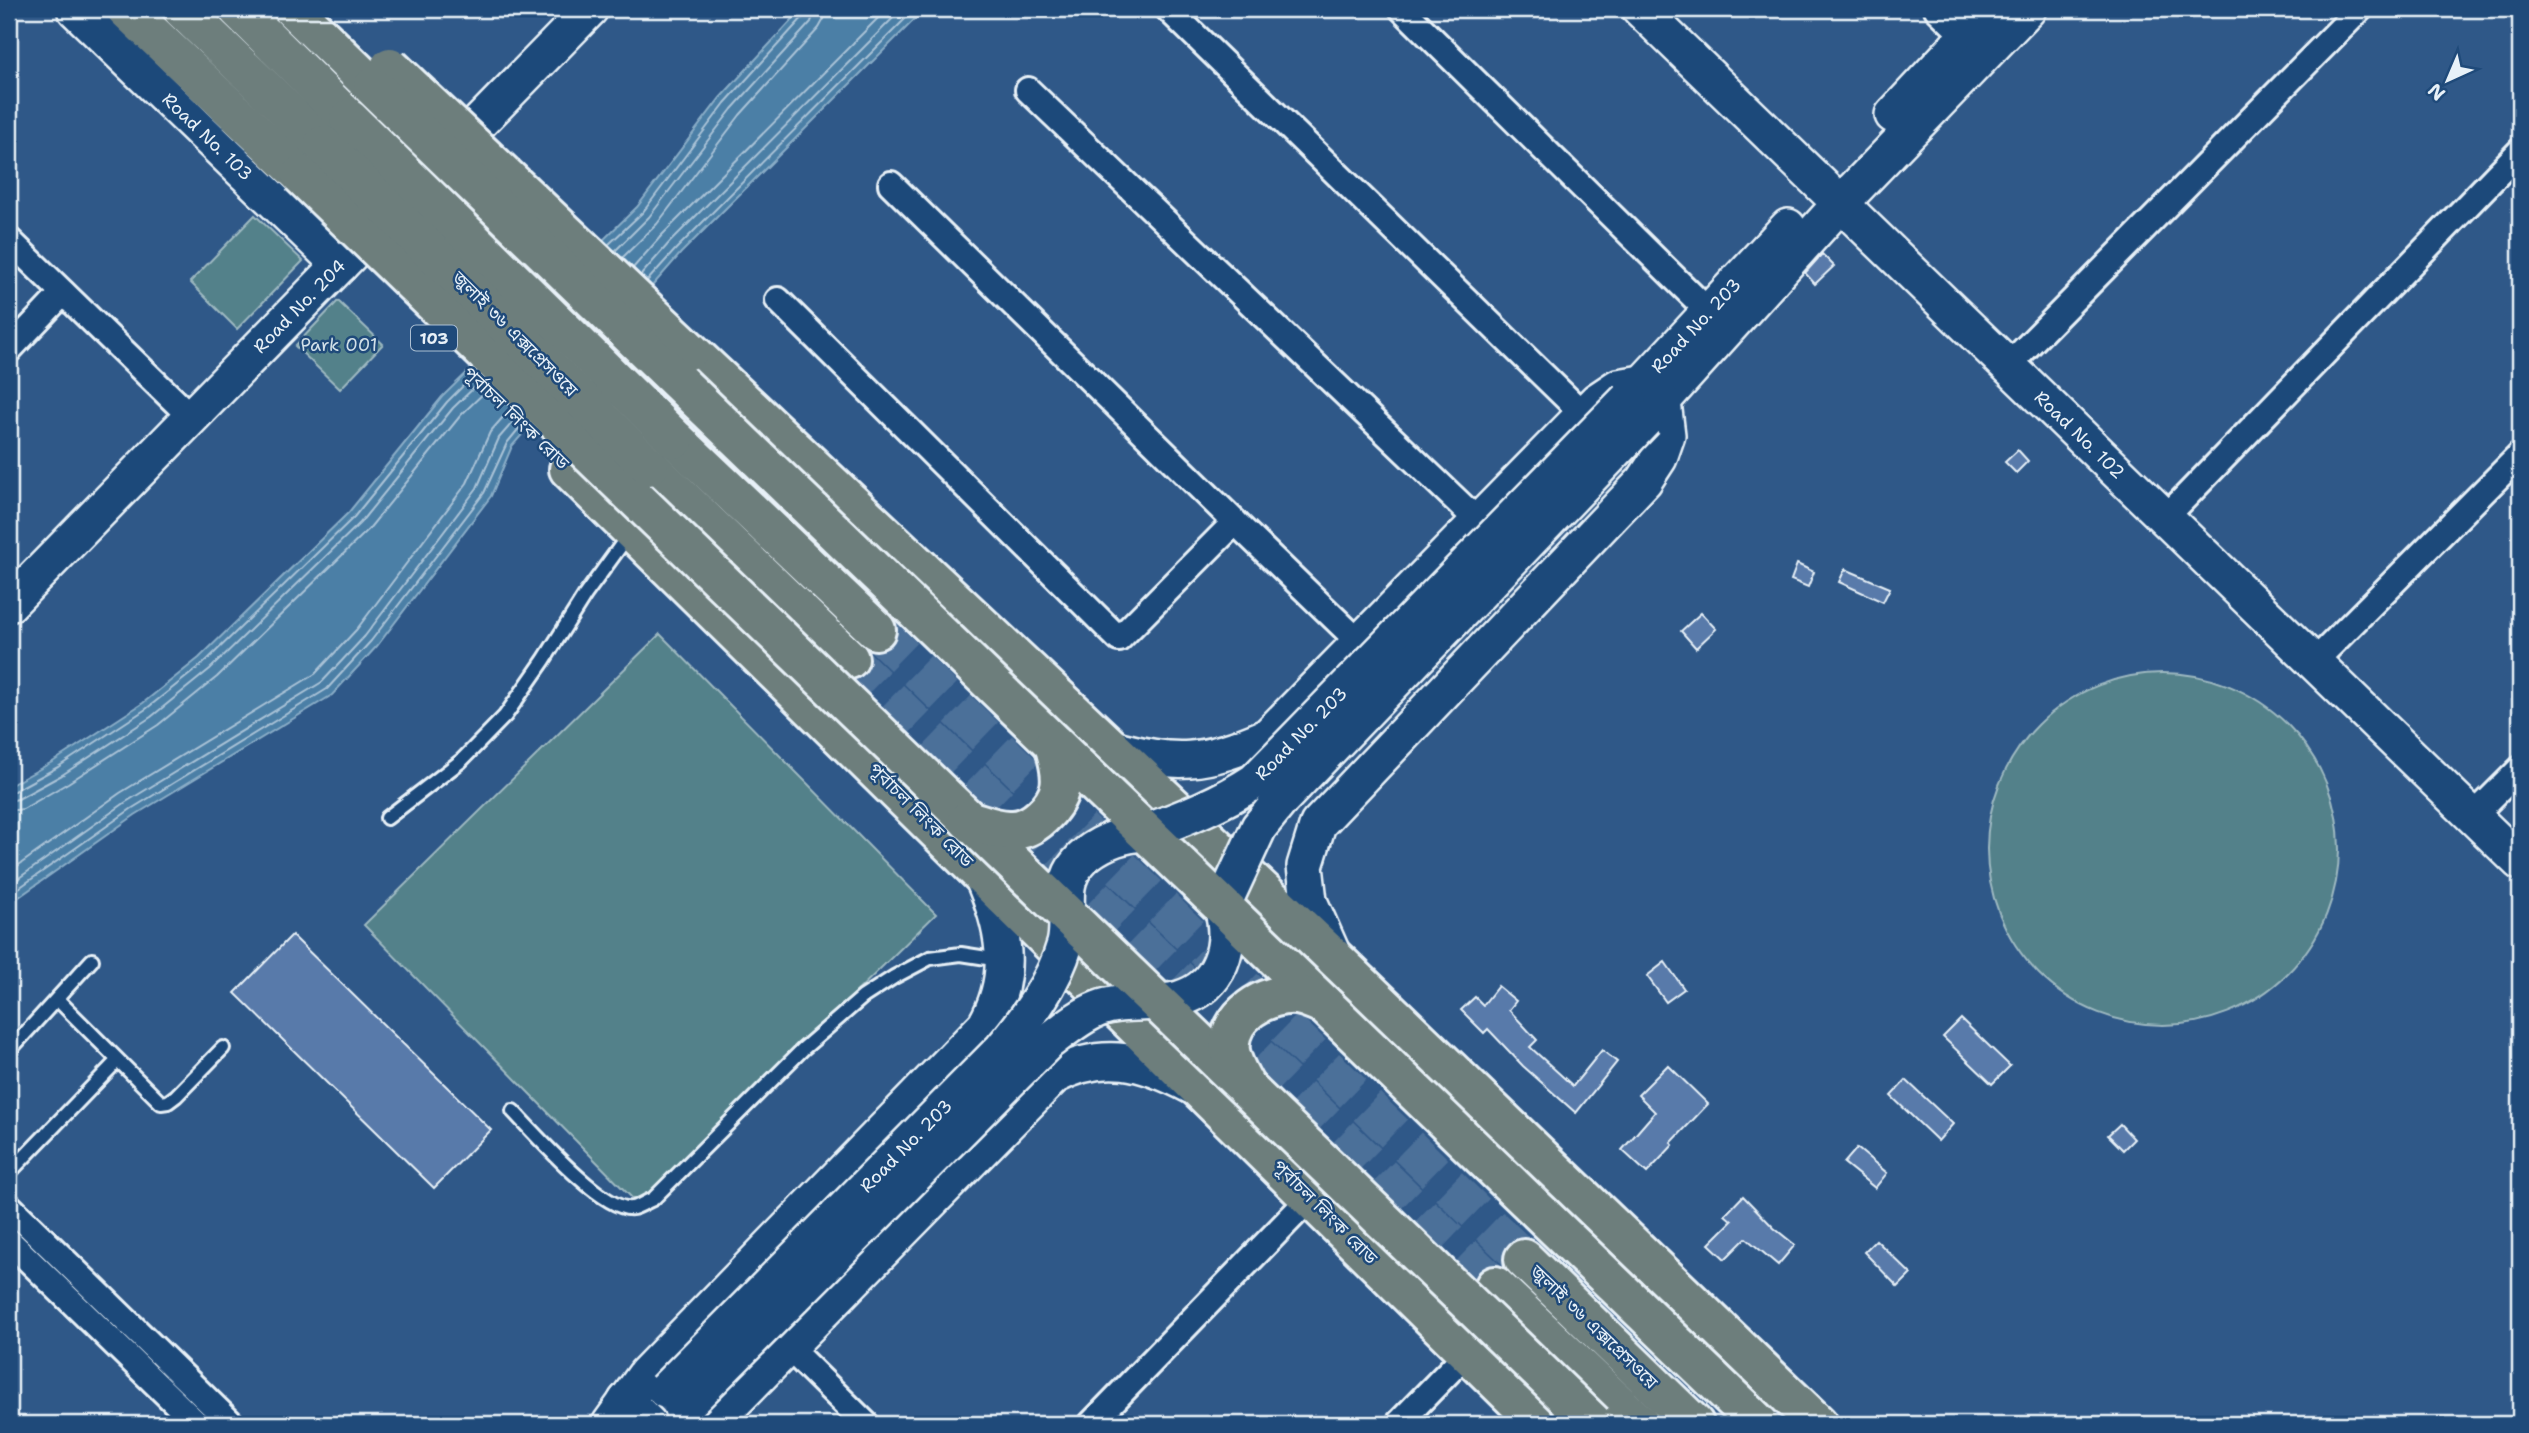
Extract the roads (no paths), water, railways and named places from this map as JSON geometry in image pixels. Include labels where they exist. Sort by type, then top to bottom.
[{"type":"main road","name":"পূর্বাচল লিংক রোড","points":[[126,9],[314,171],[344,231],[405,310],[1205,1092],[1540,1424]]},
{"type":"main road","name":"জুলাই ৩৬ এক্সপ্রেসওয়ে","points":[[182,9],[314,171],[649,466],[849,659]]},
{"type":"main road","name":"জুলাই ৩৬ এক্সপ্রেসওয়ে","points":[[238,9],[675,439],[876,630]]},
{"type":"main road","points":[[293,9],[381,77],[689,350],[1335,959],[1818,1424]]},
{"type":"main road","points":[[331,9],[381,77],[1054,744],[1759,1424]]},
{"type":"main road","points":[[314,171],[968,820],[1594,1424]]},
{"type":"main road","points":[[968,820],[997,829],[1014,830],[1034,823],[1047,811],[1060,789],[1060,766],[1054,744]]},
{"type":"main road","points":[[1246,1088],[1234,1067],[1230,1051],[1230,1036],[1241,1017],[1269,997],[1300,995],[1323,1004]]},
{"type":"main road","name":"জুলাই ৩৬ এক্সপ্রেসওয়ে","points":[[1524,1259],[1694,1424]]},
{"type":"main road","points":[[1496,1286],[1640,1424]]},
{"type":"street","name":"Road No. 103","points":[[75,9],[333,258]]},
{"type":"street","name":"Road No. 204","points":[[333,258],[560,9]]},
{"type":"street","name":"Road No. 204","points":[[9,574],[183,410],[333,258],[590,9]]},
{"type":"street","points":[[1168,9],[1584,415]]},
{"type":"street","points":[[1402,9],[1709,312]]},
{"type":"street","name":"Road No. 102","points":[[1640,9],[1840,188],[2174,510],[2481,808],[2520,862]]},
{"type":"street","name":"Road No. 102","points":[[1671,9],[1840,188]]},
{"type":"street","points":[[1937,9],[1966,37]]},
{"type":"street","name":"Road No. 203","points":[[654,1415],[1048,1042],[1083,1017],[1101,1008],[1178,999],[1198,991],[1210,979],[1223,961],[1227,938],[1227,924],[1222,906],[1259,827],[1840,188],[1992,9]]},
{"type":"street","points":[[1840,188],[2028,9]]},
{"type":"street","points":[[2016,358],[2360,9]]},
{"type":"street","points":[[1028,90],[1479,522]]},
{"type":"street","points":[[2174,510],[2520,151]]},
{"type":"street","points":[[891,184],[1361,644]]},
{"type":"street","name":"Road No. 203","points":[[654,1415],[1027,1020],[1065,945],[1068,916],[1065,895],[1068,879],[1078,862],[1107,842],[1127,835],[1146,833],[1215,806],[1255,781],[1644,401],[1709,312],[1840,188]]},
{"type":"street","points":[[9,240],[183,410]]},
{"type":"street","points":[[9,349],[63,293]]},
{"type":"street","points":[[778,300],[1119,639],[1235,522]]},
{"type":"street","name":"Road No. 203","points":[[1109,747],[1149,758],[1179,761],[1233,751],[1268,736],[1597,401],[1618,387],[1644,401],[1667,435],[1659,458],[1644,481],[1318,824],[1305,866],[1309,901],[1335,959]]},
{"type":"street","name":"Road No. 204","points":[[9,604],[183,410]]},
{"type":"street","points":[[2323,655],[2520,454]]},
{"type":"street","points":[[2481,808],[2520,769]]},
{"type":"street","name":"Road No. 102","points":[[2481,808],[2520,831]]},
{"type":"street","name":"Road No. 203","points":[[654,1415],[646,1374],[985,1026],[996,1007],[1002,987],[1004,961],[994,903],[979,872]]},
{"type":"street","points":[[654,1415],[788,1347],[1054,1076],[1082,1063],[1111,1060],[1138,1063],[1168,1073],[1205,1092]]},
{"type":"street","points":[[1091,1424],[1310,1198]]},
{"type":"street","points":[[9,1206],[232,1424]]},
{"type":"street","points":[[9,1241],[197,1424]]},
{"type":"street","points":[[788,1347],[866,1424]]},
{"type":"street","points":[[1398,1424],[1467,1353]]},
{"type":"lane","points":[[387,818],[461,761],[505,716],[632,530]]},
{"type":"lane","points":[[513,1111],[593,1191],[615,1205],[633,1208],[653,1199],[803,1049],[863,997],[930,958],[961,954],[1004,961]]},
{"type":"lane","points":[[9,1051],[92,960]]},
{"type":"lane","points":[[57,999],[156,1100],[168,1102],[223,1048]]},
{"type":"lane","points":[[9,1173],[117,1061]]},
{"type":"water","points":[[802,9],[925,9],[681,253],[512,446],[491,496],[377,646],[332,695],[135,815],[9,904],[9,786],[54,761],[143,703],[199,658],[349,512],[442,397],[637,207],[720,98]]},
{"type":"tunnel","points":[[876,630],[1524,1259]]},
{"type":"tunnel","points":[[849,659],[1495,1286]]},
{"type":"park label","name":"Park 001","points":[[339,345]]}]
